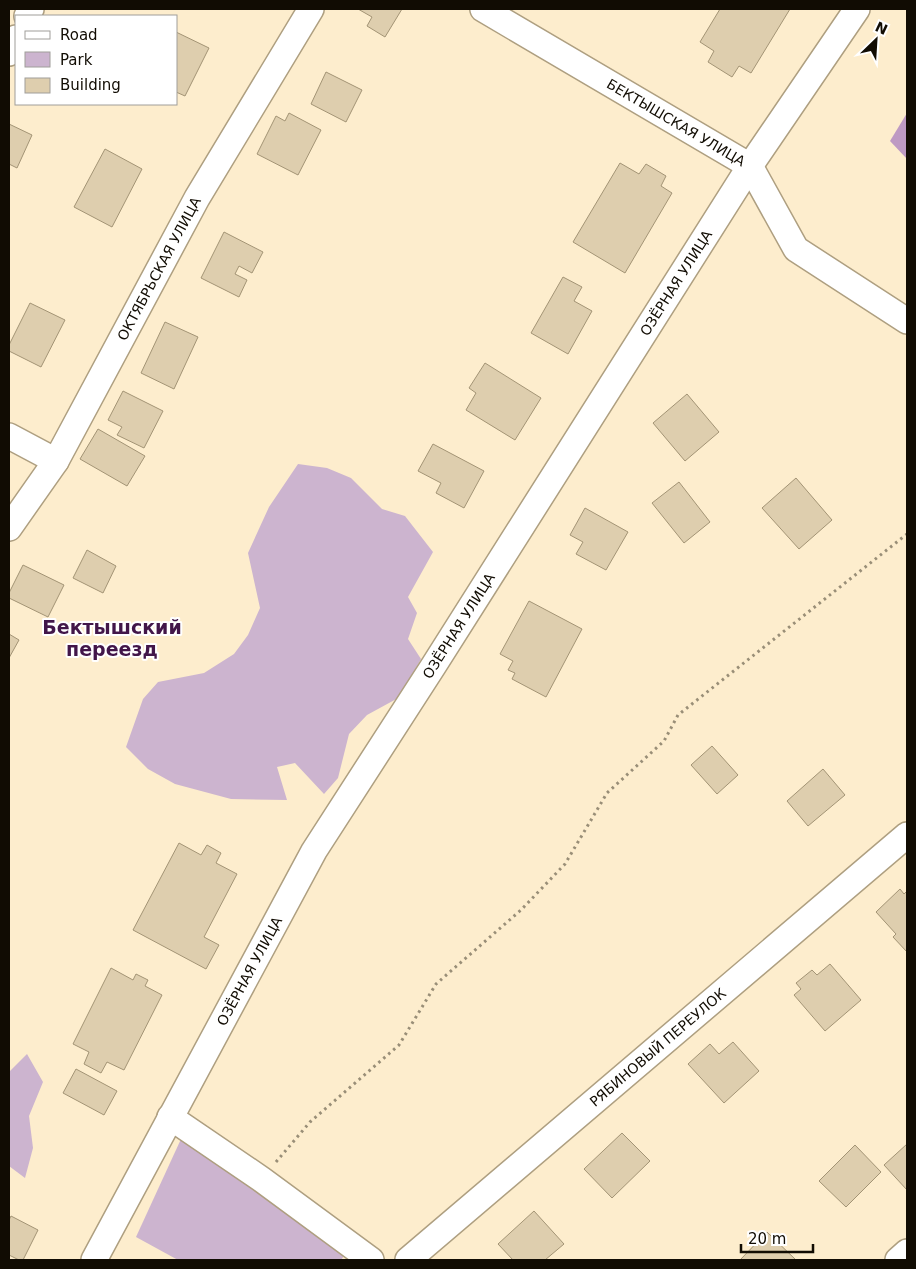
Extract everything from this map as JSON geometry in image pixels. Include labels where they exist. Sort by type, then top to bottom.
[{"type":"street","name":"ОКТЯБРЬСКАЯ УЛИЦА","points":[[9,528],[56,461],[197,198],[311,9]]},
{"type":"street","name":"БЕКТЫШСКАЯ УЛИЦА","points":[[483,9],[750,166],[796,249],[907,321]]},
{"type":"street","name":"ОЗЁРНАЯ УЛИЦА","points":[[94,1260],[314,851],[750,166],[857,9]]},
{"type":"street","points":[[9,53],[15,40]]},
{"type":"street","points":[[9,436],[56,461]]},
{"type":"street","name":"РЯБИНОВЫЙ ПЕРЕУЛОК","points":[[408,1260],[907,834]]},
{"type":"street","points":[[170,1116],[261,1179],[370,1260]]},
{"type":"street","points":[[898,1260],[907,1252]]},
{"type":"path","points":[[261,1179],[310,1122],[399,1045],[436,984],[521,910],[565,864],[607,793],[664,741],[678,715],[907,534]]},
{"type":"green space","points":[[298,464],[327,468],[351,478],[382,509],[405,516],[433,552],[408,597],[417,613],[408,639],[421,659],[400,697],[367,715],[349,734],[338,778],[324,794],[295,763],[277,767],[287,800],[231,799],[175,784],[148,769],[126,747],[143,699],[158,682],[204,673],[234,654],[248,635],[260,608],[248,553],[269,507]]},
{"type":"green space","points":[[27,1054],[43,1082],[29,1116],[33,1148],[25,1178],[9,1166],[9,1072]]},
{"type":"green space","points":[[181,1139],[347,1252],[341,1260],[178,1260],[136,1237]]},
{"type":"shaded area","points":[[907,113],[907,159],[890,141]]},
{"type":"building","points":[[358,9],[402,9],[385,37],[367,26],[372,17]]},
{"type":"building","points":[[720,9],[790,9],[751,73],[739,66],[732,77],[708,62],[714,51],[700,42]]},
{"type":"building","points":[[178,33],[209,48],[185,96],[178,93]]},
{"type":"building","points":[[326,72],[362,90],[346,122],[311,104]]},
{"type":"building","points":[[289,113],[321,130],[298,175],[257,154],[276,116],[285,121]]},
{"type":"building","points":[[9,124],[32,135],[17,168],[9,164]]},
{"type":"building","points":[[105,149],[142,169],[112,227],[74,207]]},
{"type":"building","points":[[620,163],[639,174],[646,164],[666,176],[661,186],[672,193],[625,273],[573,242]]},
{"type":"building","points":[[224,232],[263,252],[252,273],[239,266],[235,274],[247,280],[239,297],[201,278]]},
{"type":"building","points":[[563,277],[582,287],[574,301],[592,311],[568,354],[531,333]]},
{"type":"building","points":[[30,303],[65,320],[41,367],[9,351],[9,345]]},
{"type":"building","points":[[165,322],[198,337],[174,389],[141,373]]},
{"type":"building","points":[[485,363],[541,398],[515,440],[466,410],[476,393],[469,388]]},
{"type":"building","points":[[123,391],[163,411],[144,448],[117,435],[122,427],[108,420]]},
{"type":"building","points":[[687,394],[719,432],[685,461],[653,423]]},
{"type":"building","points":[[98,429],[145,456],[127,486],[80,459]]},
{"type":"building","points":[[433,444],[484,471],[464,508],[436,493],[441,483],[418,471]]},
{"type":"building","points":[[796,478],[832,520],[799,549],[762,508]]},
{"type":"building","points":[[679,482],[710,522],[684,543],[652,503]]},
{"type":"building","points":[[585,508],[628,532],[606,570],[576,554],[583,542],[570,535]]},
{"type":"building","points":[[87,550],[116,566],[103,593],[73,578]]},
{"type":"building","points":[[23,565],[64,585],[48,617],[9,598],[9,593]]},
{"type":"building","points":[[529,601],[582,629],[546,697],[512,679],[515,673],[508,670],[513,661],[500,654]]},
{"type":"building","points":[[9,634],[19,640],[9,658]]},
{"type":"building","points":[[712,746],[738,775],[717,794],[691,765]]},
{"type":"building","points":[[823,769],[845,795],[808,826],[787,801]]},
{"type":"building","points":[[179,843],[201,855],[207,845],[221,853],[216,863],[237,874],[204,937],[219,945],[206,969],[133,930]]},
{"type":"building","points":[[900,889],[904,894],[907,891],[907,952],[893,937],[896,934],[876,912]]},
{"type":"building","points":[[830,964],[861,1000],[825,1031],[794,995],[801,989],[796,983],[812,970],[817,975]]},
{"type":"building","points":[[111,968],[133,980],[136,974],[148,980],[145,986],[162,995],[124,1070],[107,1062],[101,1073],[84,1064],[89,1052],[73,1044]]},
{"type":"building","points":[[733,1042],[759,1071],[724,1103],[688,1064],[710,1044],[719,1054]]},
{"type":"building","points":[[76,1069],[117,1091],[104,1115],[63,1093]]},
{"type":"building","points":[[622,1133],[650,1161],[612,1198],[584,1169]]},
{"type":"building","points":[[907,1144],[907,1190],[884,1165]]},
{"type":"building","points":[[855,1145],[881,1172],[846,1207],[819,1181]]},
{"type":"building","points":[[534,1211],[564,1244],[545,1260],[513,1260],[498,1244]]},
{"type":"building","points":[[11,1216],[38,1230],[23,1260],[9,1255],[9,1220]]},
{"type":"building","points":[[767,1232],[796,1260],[740,1260]]},
{"type":"district","name":"Бектышский переезд","points":[[112,638]]}]
